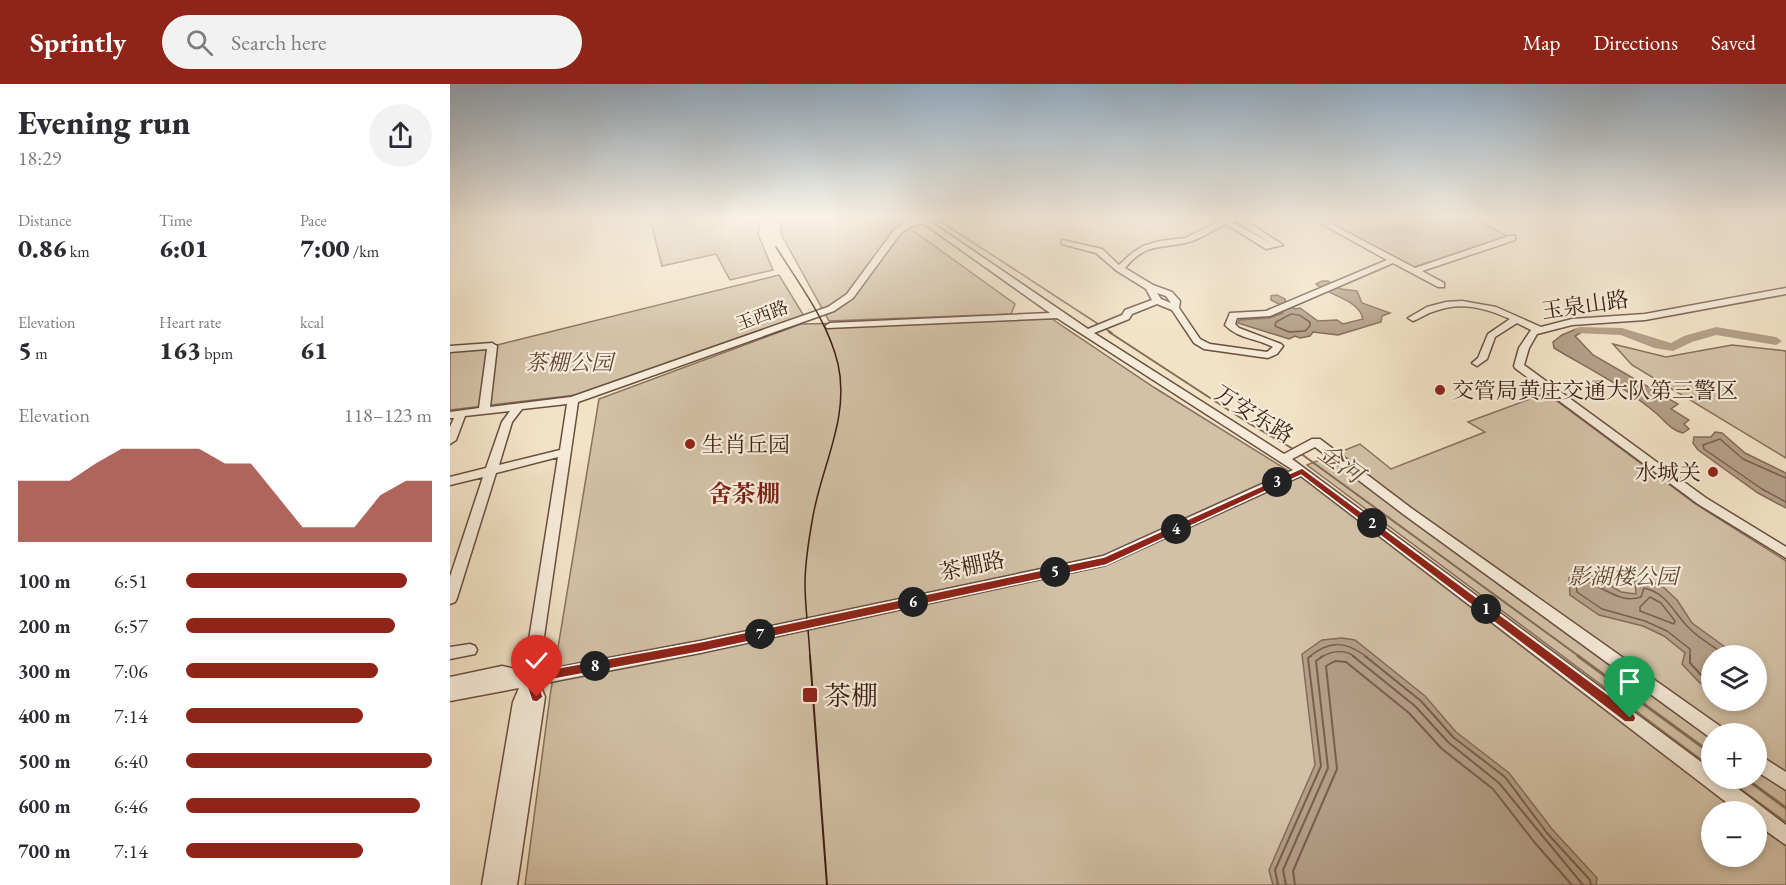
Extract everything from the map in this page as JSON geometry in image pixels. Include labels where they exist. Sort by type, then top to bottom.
[{"type":"street","name":"玉西路","points":[[456,414],[573,400],[831,309],[849,296],[879,256]]},
{"type":"street","name":"万安东路","points":[[976,256],[1059,315],[1092,331],[1295,454],[1302,471],[1740,801]]},
{"type":"street","points":[[1103,256],[1150,287],[1169,294],[1176,301],[1175,308]]},
{"type":"street","points":[[1120,269],[1128,256]]},
{"type":"street","points":[[1387,256],[1441,285]]},
{"type":"street","points":[[1415,271],[1458,256]]},
{"type":"street","points":[[1092,331],[1126,317],[1128,312],[1157,301],[1175,308],[1197,341],[1207,347],[1268,355],[1278,346],[1253,339],[1234,329],[1230,325],[1233,315],[1267,314],[1394,260]]},
{"type":"street","points":[[1150,287],[1157,301]]},
{"type":"street","name":"玉泉山路","points":[[1786,291],[1646,317],[1572,322],[1539,330],[1533,332],[1524,348],[1519,366],[1702,501],[1786,553]]},
{"type":"street","points":[[1413,318],[1434,308],[1461,303],[1486,305],[1539,330]]},
{"type":"street","points":[[830,326],[1059,315]]},
{"type":"street","points":[[1477,363],[1482,359],[1491,336],[1517,319]]},
{"type":"street","points":[[450,349],[492,346],[484,411]]},
{"type":"street","points":[[491,885],[521,702],[530,678],[573,400]]},
{"type":"street","points":[[450,597],[507,422],[519,406]]},
{"type":"street","points":[[450,440],[456,414]]},
{"type":"street","points":[[1295,454],[1316,442],[1407,511],[1703,723]]},
{"type":"street","points":[[450,481],[565,452]]},
{"type":"street","name":"茶棚路","points":[[450,694],[700,647],[1106,561],[1302,471]]},
{"type":"street","points":[[450,653],[470,650]]},
{"type":"street","name":"茶棚路","points":[[450,684],[502,673],[530,678]]},
{"type":"street","points":[[508,885],[537,697],[530,678]]},
{"type":"street","points":[[1767,769],[1786,782]]},
{"type":"street","name":"万安东路","points":[[1767,821],[1786,836]]},
{"type":"green space","points":[[660,256],[705,256],[662,266]]},
{"type":"green space","points":[[717,256],[767,256],[773,270],[730,280]]},
{"type":"green space","points":[[793,256],[949,256],[1015,304],[1011,314],[829,321]]},
{"type":"green space","points":[[1389,256],[1448,256],[1411,268]]},
{"type":"green space","name":"茶棚公园","points":[[779,275],[804,316],[576,395],[450,410],[450,352],[477,350]]},
{"type":"green space","points":[[1052,319],[1155,388],[1295,475],[1299,474],[1701,776],[1701,789],[1718,789],[1734,801],[1701,801],[1701,867],[1767,867],[1767,827],[1786,842],[1786,885],[525,885],[550,696],[599,399],[801,324]]},
{"type":"green space","points":[[1613,344],[1666,357],[1732,345],[1786,351],[1786,458],[1632,365]]},
{"type":"green space","name":"影湖楼公园","points":[[1546,393],[1694,503],[1786,561],[1786,822],[1767,808],[1767,801],[1757,801],[1741,789],[1767,789],[1767,723],[1701,723],[1701,760],[1307,465],[1360,444],[1391,469],[1485,432],[1468,422]]},
{"type":"water","points":[[1328,281],[1341,289],[1357,291],[1362,303],[1390,313],[1382,316],[1381,322],[1338,335],[1313,332],[1310,336],[1300,338],[1295,336],[1289,339],[1238,323],[1239,320],[1269,318],[1283,313],[1279,304],[1271,300],[1271,296],[1277,295],[1285,299],[1286,304],[1295,309],[1300,308],[1318,321],[1337,320],[1343,324],[1363,319],[1360,312],[1350,302],[1316,284]]},
{"type":"water","points":[[1576,329],[1582,332],[1575,336],[1593,355],[1678,404],[1671,409],[1689,420],[1684,424],[1689,429],[1683,433],[1675,430],[1633,395],[1554,348],[1553,342]]},
{"type":"water","points":[[1715,432],[1722,433],[1745,453],[1786,473],[1786,508],[1758,493],[1698,450],[1693,443],[1694,437],[1711,437]]},
{"type":"water","points":[[1578,573],[1598,578],[1621,592],[1636,594],[1635,581],[1660,584],[1677,600],[1692,623],[1722,645],[1701,645],[1701,683],[1682,664],[1685,653],[1664,636],[1643,626],[1599,615],[1570,595],[1569,578]]},
{"type":"water","points":[[1342,638],[1355,640],[1425,696],[1456,732],[1509,773],[1552,829],[1597,878],[1596,885],[1273,885],[1269,870],[1315,765],[1302,654],[1322,640]]},
{"type":"waterway","name":"金河","points":[[994,256],[1112,333]]},
{"type":"waterway","points":[[1579,331],[1622,332],[1658,345],[1673,347],[1688,339],[1716,331],[1776,341]]},
{"type":"waterway","name":"金河","points":[[1109,332],[1250,424],[1295,450]]},
{"type":"waterway","name":"金河","points":[[1300,453],[1580,657]]},
{"type":"waterway","name":"金河","points":[[1578,656],[1701,746]]},
{"type":"waterway","name":"金河","points":[[1760,789],[1786,808]]},
{"type":"tram line","points":[[782,256],[812,303],[827,333],[838,364],[841,384],[838,422],[817,497],[806,559],[805,593],[810,657]]},
{"type":"tram line","points":[[810,656],[827,885]]},
{"type":"place","name":"交管局黄庄交通大队第三警区","points":[[1440,390]]},
{"type":"place","name":"生肖丘园","points":[[690,444]]},
{"type":"place","name":"水城关","points":[[1713,472]]},
{"type":"place","name":"茶棚","points":[[810,695]]},
{"type":"district","name":"舍茶棚","points":[[744,493]]},
{"type":"route","points":[[537,697],[530,678],[700,647],[1106,561],[1302,471],[1630,718]]}]
